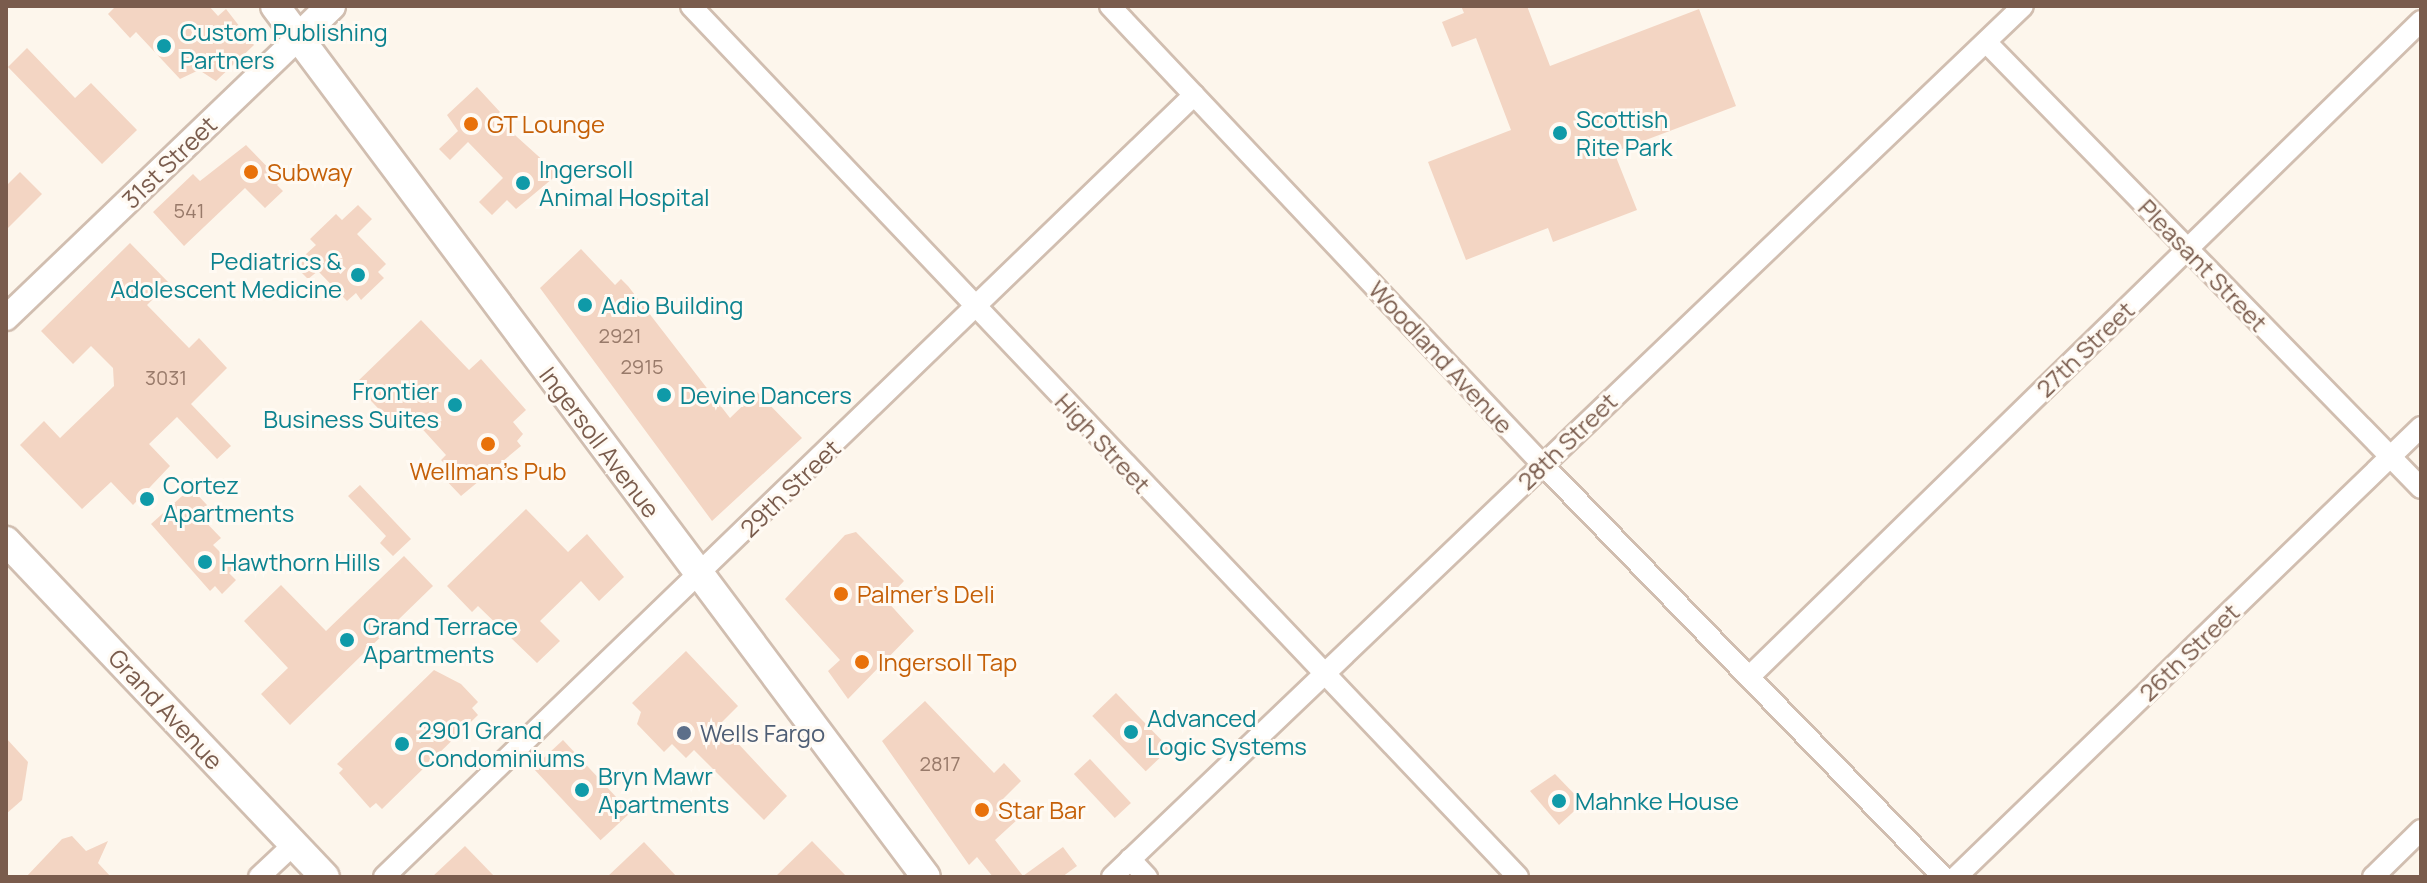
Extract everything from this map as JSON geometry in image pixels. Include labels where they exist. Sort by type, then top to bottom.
[{"type":"main road","name":"Ingersoll Avenue","points":[[275,6],[926,877]]},
{"type":"main road","name":"31st Street","points":[[298,38],[331,6]]},
{"type":"main road","name":"Grand Avenue","points":[[6,541],[325,877]]},
{"type":"street","name":"High Street","points":[[691,6],[1322,676],[1518,877]]},
{"type":"street","name":"Woodland Avenue","points":[[1110,6],[1543,465],[1943,877]]},
{"type":"street","name":"28th Street","points":[[1112,877],[2023,6]]},
{"type":"street","name":"27th Street","points":[[1749,677],[2421,21]]},
{"type":"street","name":"31st Street","points":[[6,318],[298,38]]},
{"type":"street","name":"Pleasant Street","points":[[1986,42],[2421,488]]},
{"type":"street","name":"29th Street","points":[[384,877],[1194,95]]},
{"type":"street","name":"26th Street","points":[[1956,877],[2421,427]]},
{"type":"street","points":[[2373,877],[2421,830]]},
{"type":"street","points":[[259,877],[294,844]]},
{"type":"street","points":[[1130,859],[1147,877]]},
{"type":"building","points":[[116,6],[209,6],[218,16],[226,9],[254,45],[216,81],[199,70],[180,79],[136,32],[130,38],[108,14]]},
{"type":"building","name":"Scottish Rite Park","points":[[1461,6],[1527,6],[1550,66],[1699,9],[1736,106],[1614,152],[1637,210],[1553,242],[1548,228],[1466,260],[1428,162],[1511,130],[1476,38],[1452,47],[1442,22],[1464,13]]},
{"type":"building","points":[[27,48],[75,98],[91,83],[137,130],[102,164],[8,67]]},
{"type":"building","points":[[477,87],[500,112],[495,117],[558,174],[516,209],[507,200],[492,215],[479,202],[503,178],[468,142],[450,160],[439,149],[458,131],[447,115]]},
{"type":"building","points":[[246,145],[281,181],[277,185],[283,191],[265,208],[245,188],[184,246],[153,212],[193,174],[200,181]]},
{"type":"building","points":[[20,172],[42,194],[6,230],[6,186]]},
{"type":"building","points":[[358,205],[372,219],[357,234],[386,264],[378,272],[384,278],[361,300],[356,293],[347,301],[318,271],[308,279],[294,265],[316,245],[310,239],[336,214],[342,220]]},
{"type":"building","points":[[130,243],[169,283],[147,305],[189,348],[199,338],[227,368],[191,404],[231,446],[217,459],[177,417],[149,444],[170,466],[133,505],[111,482],[82,509],[20,445],[44,421],[60,438],[114,386],[113,368],[91,346],[73,364],[41,331]]},
{"type":"building","points":[[581,249],[615,285],[621,279],[628,286],[730,418],[757,392],[802,438],[712,521],[540,288]]},
{"type":"building","points":[[421,320],[469,370],[481,359],[526,410],[513,422],[523,434],[517,441],[521,446],[461,496],[442,476],[450,469],[441,460],[446,455],[406,411],[393,424],[355,384]]},
{"type":"building","points":[[360,485],[411,539],[393,556],[380,543],[386,536],[348,496]]},
{"type":"building","points":[[191,488],[207,505],[198,514],[221,538],[213,545],[235,567],[229,573],[236,580],[222,594],[215,586],[210,591],[151,524]]},
{"type":"building","points":[[526,509],[568,552],[587,534],[624,577],[599,601],[581,581],[540,621],[560,641],[537,663],[478,606],[472,612],[447,586]]},
{"type":"building","name":"Palmer's Deli","points":[[856,532],[904,581],[886,600],[914,631],[848,699],[828,671],[840,660],[785,599],[845,535]]},
{"type":"building","name":"Grand Terrace Apartments","points":[[404,556],[433,586],[290,725],[261,694],[288,668],[244,621],[281,585],[326,631]]},
{"type":"building","name":"Wells Fargo","points":[[686,651],[738,706],[720,724],[787,796],[764,820],[694,750],[686,758],[672,744],[664,752],[637,724],[641,712],[632,703]]},
{"type":"building","name":"2901 Grand Condominiums","points":[[434,670],[461,684],[478,702],[472,708],[478,715],[382,809],[376,803],[370,808],[339,773],[343,769],[337,764]]},
{"type":"building","name":"Advanced Logic Systems","points":[[1116,693],[1169,748],[1146,771],[1092,716]]},
{"type":"building","points":[[925,701],[994,773],[1004,763],[1021,781],[1001,801],[1018,819],[995,840],[1023,876],[1063,847],[1077,866],[1062,877],[993,877],[977,857],[969,865],[882,741]]},
{"type":"building","points":[[6,738],[28,762],[22,800],[6,814]]},
{"type":"building","name":"Bryn Mawr Apartments","points":[[563,740],[631,812],[601,840],[533,768]]},
{"type":"building","points":[[1090,759],[1131,803],[1115,818],[1074,774]]},
{"type":"building","name":"Mahnke House","points":[[1555,774],[1583,803],[1559,825],[1530,791]]},
{"type":"building","points":[[72,836],[86,851],[108,841],[98,863],[111,877],[26,877],[62,839]]},
{"type":"building","points":[[812,841],[847,877],[775,877]]},
{"type":"building","points":[[644,842],[677,877],[607,877]]},
{"type":"building","points":[[465,846],[495,877],[432,877]]},
{"type":"place","name":"Custom Publishing Partners","points":[[164,46]]},
{"type":"place","name":"GT Lounge","points":[[471,124]]},
{"type":"place","name":"Scottish Rite Park","points":[[1560,133]]},
{"type":"place","name":"Subway","points":[[251,172]]},
{"type":"place","name":"Ingersoll Animal Hospital","points":[[523,183]]},
{"type":"place","name":"Pediatrics & Adolescent Medicine","points":[[358,275]]},
{"type":"place","name":"Adio Building","points":[[585,305]]},
{"type":"place","name":"Devine Dancers","points":[[664,395]]},
{"type":"place","name":"Frontier Business Suites","points":[[455,405]]},
{"type":"place","name":"Wellman's Pub","points":[[488,444]]},
{"type":"place","name":"Cortez Apartments","points":[[147,499]]},
{"type":"place","name":"Hawthorn Hills","points":[[205,562]]},
{"type":"place","name":"Palmer's Deli","points":[[841,594]]},
{"type":"place","name":"Grand Terrace Apartments","points":[[347,640]]},
{"type":"place","name":"Ingersoll Tap","points":[[862,662]]},
{"type":"place","name":"Advanced Logic Systems","points":[[1131,732]]},
{"type":"place","name":"Wells Fargo","points":[[684,733]]},
{"type":"place","name":"2901 Grand Condominiums","points":[[402,744]]},
{"type":"place","name":"Bryn Mawr Apartments","points":[[582,790]]},
{"type":"place","name":"Mahnke House","points":[[1559,801]]},
{"type":"place","name":"Star Bar","points":[[982,810]]}]
